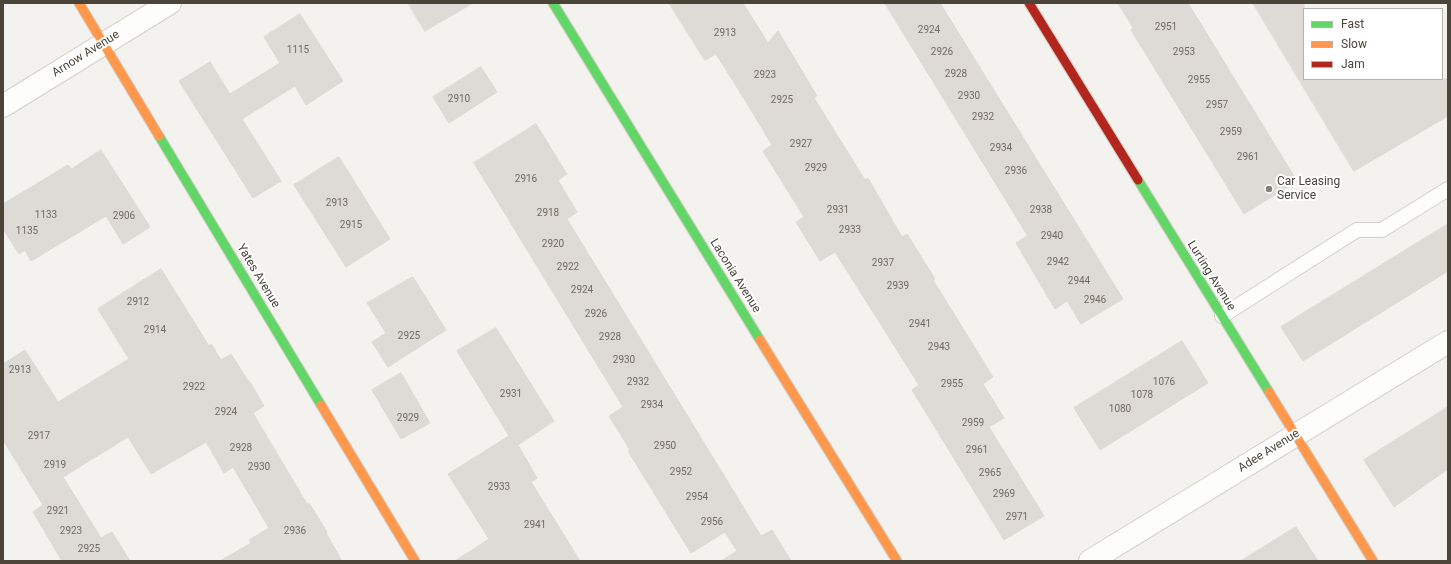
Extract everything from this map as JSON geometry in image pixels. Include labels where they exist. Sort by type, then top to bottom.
[{"type":"street","name":"Yates Avenue","points":[[79,3],[415,561]]},
{"type":"street","name":"Arnow Avenue","points":[[3,106],[170,3]]},
{"type":"street","name":"Laconia Avenue","points":[[554,3],[897,561]]},
{"type":"street","name":"Lurting Avenue","points":[[1029,3],[1373,561]]},
{"type":"street","name":"Adee Avenue","points":[[1090,561],[1448,342]]},
{"type":"lane","points":[[1222,316],[1357,230],[1382,230],[1448,189]]},
{"type":"building","points":[[408,3],[473,3],[425,31]]},
{"type":"building","points":[[669,3],[743,3],[768,43],[778,31],[817,96],[814,98],[865,180],[868,178],[902,237],[907,234],[935,279],[933,280],[993,377],[983,384],[1004,418],[989,427],[1044,516],[1004,540],[912,390],[919,385],[835,252],[820,261],[796,222],[804,217],[763,151],[772,145],[748,105],[716,54],[705,60]]},
{"type":"building","points":[[885,3],[940,3],[1123,299],[1081,324],[1067,301],[1055,309],[1016,243],[1027,235]]},
{"type":"building","points":[[1118,3],[1188,3],[1297,181],[1244,214],[1131,30],[1133,28]]},
{"type":"building","points":[[1253,3],[1304,3],[1303,80],[1448,79],[1448,116],[1354,171]]},
{"type":"building","points":[[300,14],[343,81],[306,105],[295,86],[242,119],[281,181],[253,198],[179,81],[210,62],[230,94],[280,63],[264,37]]},
{"type":"building","points":[[481,67],[497,92],[449,123],[433,97]]},
{"type":"building","points":[[536,124],[567,174],[558,180],[577,212],[567,219],[761,536],[772,530],[791,561],[721,561],[737,551],[725,532],[691,553],[628,451],[630,450],[609,416],[623,407],[474,163]]},
{"type":"building","points":[[101,150],[150,227],[123,244],[106,216],[31,261],[25,250],[19,254],[3,229],[3,204],[68,165],[71,169]]},
{"type":"building","points":[[339,157],[390,239],[346,267],[294,185]]},
{"type":"building","points":[[1448,224],[1448,271],[1303,361],[1281,327]]},
{"type":"building","points":[[161,269],[209,346],[211,344],[221,360],[231,354],[250,382],[264,406],[253,413],[307,504],[309,503],[327,532],[326,533],[342,561],[220,561],[251,543],[249,540],[269,528],[233,467],[224,473],[206,442],[151,474],[128,437],[63,477],[101,538],[112,532],[130,561],[62,561],[33,512],[43,505],[3,440],[3,364],[25,350],[58,402],[129,359],[98,309]]},
{"type":"building","points":[[413,277],[446,330],[388,367],[372,342],[386,333],[367,303]]},
{"type":"building","points":[[496,328],[554,421],[518,445],[537,478],[531,482],[580,561],[455,561],[489,539],[448,474],[509,436],[457,351]]},
{"type":"building","points":[[1182,341],[1208,383],[1100,450],[1074,408]]},
{"type":"building","points":[[401,373],[430,423],[401,439],[372,390]]},
{"type":"building","points":[[1448,407],[1448,469],[1394,507],[1364,460]]},
{"type":"building","points":[[1296,527],[1318,561],[1241,561]]},
{"type":"traffic: fast","points":[[553,3],[760,340]]},
{"type":"traffic: fast","points":[[159,136],[321,405]]},
{"type":"traffic: fast","points":[[1138,180],[1269,392]]},
{"type":"traffic: slow","points":[[79,3],[159,136]]},
{"type":"traffic: slow","points":[[760,340],[897,561]]},
{"type":"traffic: slow","points":[[1269,392],[1373,561]]},
{"type":"traffic: slow","points":[[321,405],[415,561]]},
{"type":"traffic: jam","points":[[1029,3],[1138,180]]},
{"type":"place","name":"Car Leasing Service","points":[[1269,189]]}]
